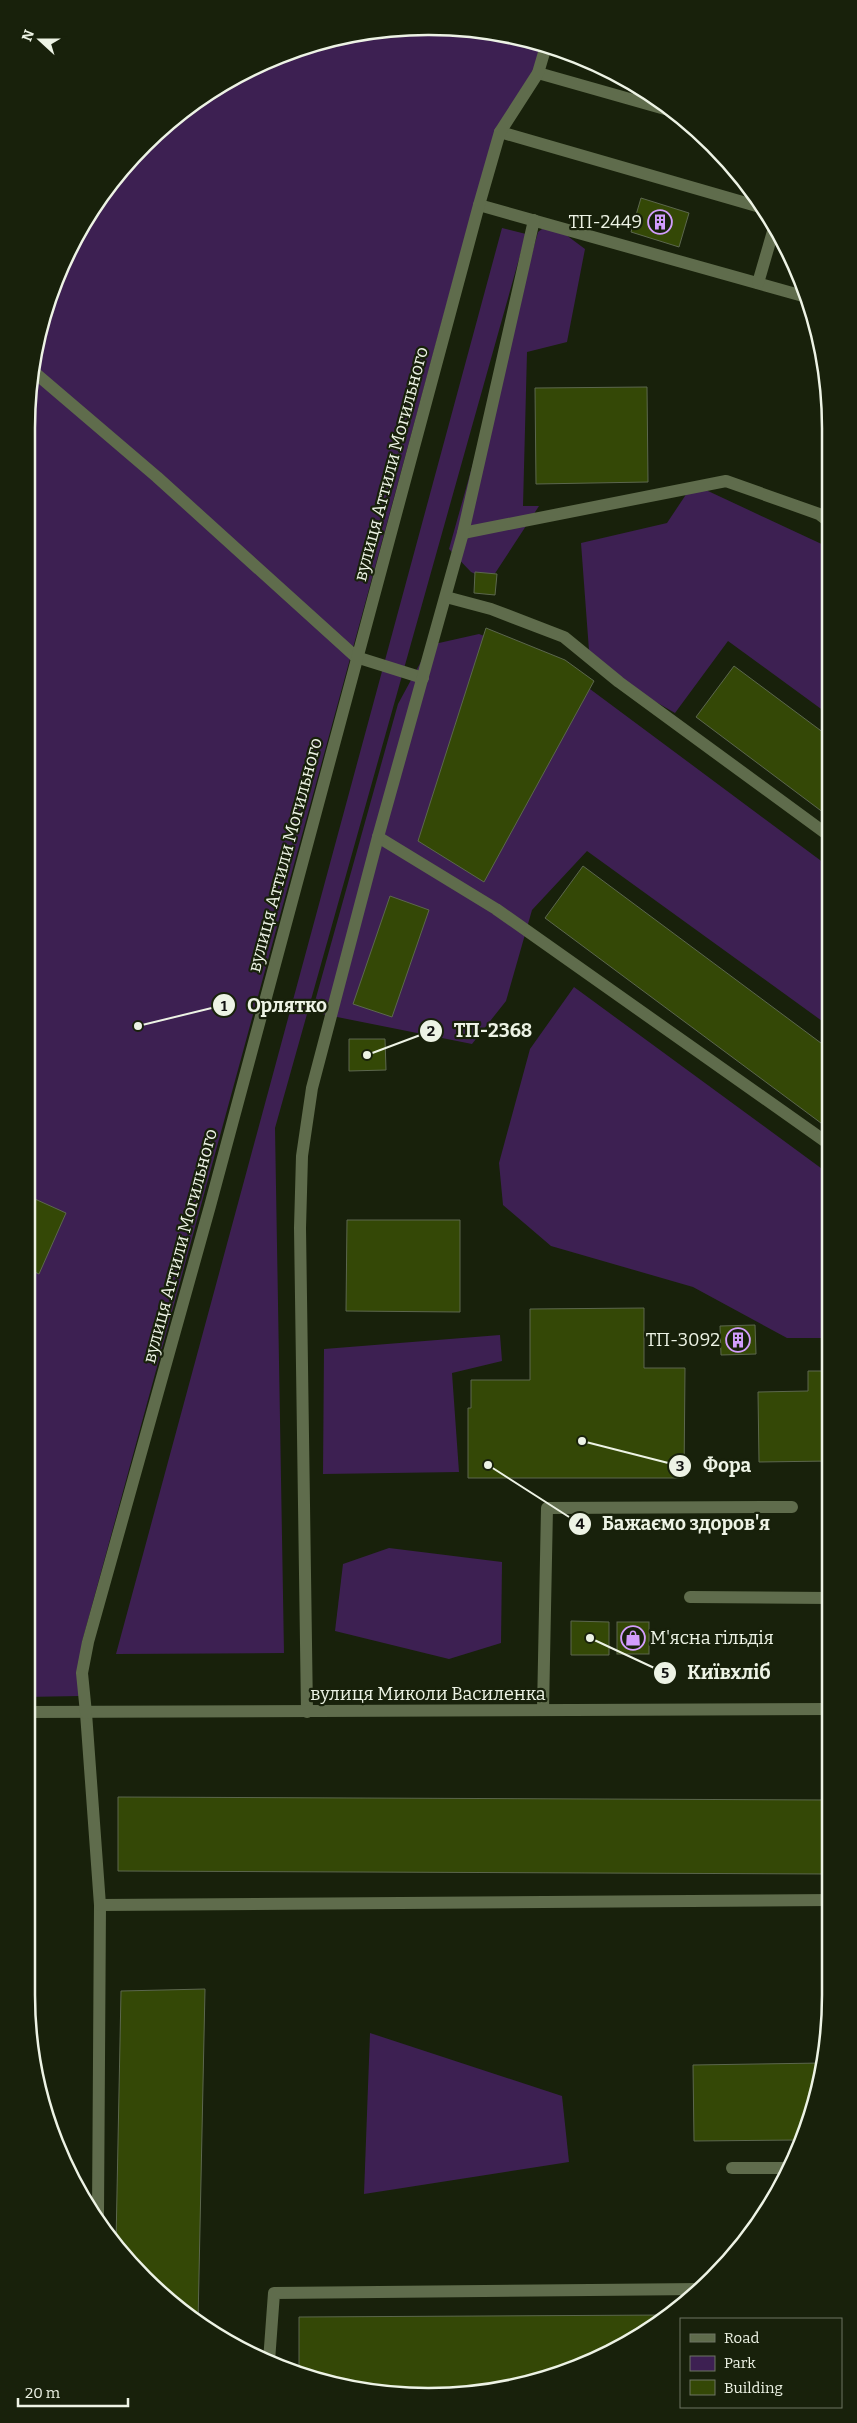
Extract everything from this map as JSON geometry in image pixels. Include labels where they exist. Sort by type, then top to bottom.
[{"type":"street","name":"вулиця Аттили Могильного","points":[[98,2208],[100,1905],[82,1672],[88,1642],[210,1206],[356,656],[479,205],[500,132],[538,73],[544,53]]},
{"type":"street","points":[[538,73],[654,106]]},
{"type":"street","points":[[500,132],[753,206]]},
{"type":"street","points":[[479,205],[798,295]]},
{"type":"street","points":[[307,1712],[300,1228],[302,1156],[312,1088],[378,836],[463,533],[534,220]]},
{"type":"street","points":[[758,283],[772,237]]},
{"type":"street","points":[[38,376],[157,477],[356,656],[423,678]]},
{"type":"street","points":[[463,533],[726,481],[822,516]]},
{"type":"street","points":[[446,596],[491,609],[564,637],[619,682],[822,831]]},
{"type":"street","points":[[378,836],[496,909],[822,1139]]},
{"type":"street","points":[[543,1710],[547,1508],[792,1507]]},
{"type":"street","points":[[690,1597],[822,1598]]},
{"type":"street","name":"вулиця Миколи Василенка","points":[[35,1712],[822,1709]]},
{"type":"street","points":[[100,1905],[822,1900]]},
{"type":"street","points":[[732,2168],[781,2168]]},
{"type":"street","points":[[270,2354],[274,2293],[689,2289]]},
{"type":"green space","points":[[428,35],[454,36],[480,38],[530,48],[541,51],[535,72],[474,204],[82,1642],[80,1696],[35,1697],[35,428],[38,377],[48,327],[65,278],[76,254],[101,210],[116,189],[150,150],[169,133],[210,101],[232,88],[278,65],[302,56],[327,48],[377,38]]},
{"type":"green space","points":[[550,223],[585,249],[567,342],[527,352],[523,506],[539,506],[490,581],[471,572],[449,549],[538,232]]},
{"type":"green space","points":[[502,228],[526,234],[275,1128],[284,1653],[116,1654]]},
{"type":"green space","points":[[693,484],[822,544],[822,710],[728,641],[675,713],[590,664],[581,543],[667,523]]},
{"type":"green space","points":[[479,634],[555,663],[822,862],[822,1021],[587,851],[532,910],[506,1001],[472,1044],[312,1012],[398,704],[430,645]]},
{"type":"green space","points":[[574,987],[822,1169],[822,1338],[787,1338],[693,1287],[551,1246],[503,1205],[499,1163],[530,1049]]},
{"type":"green space","points":[[500,1335],[502,1361],[452,1373],[459,1472],[323,1474],[324,1349]]},
{"type":"green space","points":[[389,1548],[502,1562],[501,1643],[449,1659],[335,1631],[343,1564]]},
{"type":"green space","points":[[370,2033],[562,2096],[569,2162],[364,2194]]},
{"type":"building","name":"ТП-2449","points":[[641,198],[689,213],[679,247],[631,232]]},
{"type":"building","points":[[647,387],[648,482],[536,484],[535,388]]},
{"type":"building","points":[[475,572],[497,574],[495,595],[474,593]]},
{"type":"building","points":[[486,628],[565,660],[594,681],[484,882],[418,841]]},
{"type":"building","points":[[734,666],[822,732],[822,812],[696,717]]},
{"type":"building","points":[[583,866],[822,1044],[822,1124],[545,918]]},
{"type":"building","points":[[390,896],[429,910],[392,1017],[353,1004]]},
{"type":"building","points":[[349,1039],[385,1039],[386,1070],[349,1071]]},
{"type":"building","points":[[35,1199],[66,1213],[39,1274],[35,1272]]},
{"type":"building","points":[[347,1220],[460,1220],[460,1312],[346,1311]]},
{"type":"building","points":[[644,1308],[644,1368],[685,1368],[684,1478],[468,1478],[468,1408],[471,1408],[471,1380],[530,1380],[530,1309]]},
{"type":"building","name":"ТП-3092","points":[[755,1325],[756,1354],[721,1355],[720,1326]]},
{"type":"building","points":[[808,1371],[822,1371],[822,1461],[759,1462],[758,1392],[808,1391]]},
{"type":"building","points":[[571,1621],[609,1622],[609,1655],[571,1655]]},
{"type":"building","name":"М'ясна гільдія","points":[[617,1622],[649,1622],[649,1654],[617,1654]]},
{"type":"building","points":[[118,1797],[822,1800],[822,1874],[118,1871]]},
{"type":"building","points":[[205,1989],[198,2314],[150,2273],[116,2234],[121,1991]]},
{"type":"building","points":[[816,2063],[809,2096],[794,2140],[694,2141],[693,2065]]},
{"type":"building","points":[[657,2315],[603,2347],[579,2358],[530,2375],[480,2385],[428,2388],[377,2385],[327,2375],[299,2366],[299,2317]]},
{"type":"place","name":"ТП-2449","points":[[660,222]]},
{"type":"place","name":"Орлятко","points":[[138,1026]]},
{"type":"place","name":"ТП-2368","points":[[367,1055]]},
{"type":"place","name":"ТП-3092","points":[[738,1340]]},
{"type":"place","name":"Фора","points":[[582,1441]]},
{"type":"place","name":"Бажаємо здоров'я","points":[[488,1465]]},
{"type":"place","name":"Київхліб","points":[[590,1638]]},
{"type":"place","name":"М'ясна гільдія","points":[[633,1638]]}]
